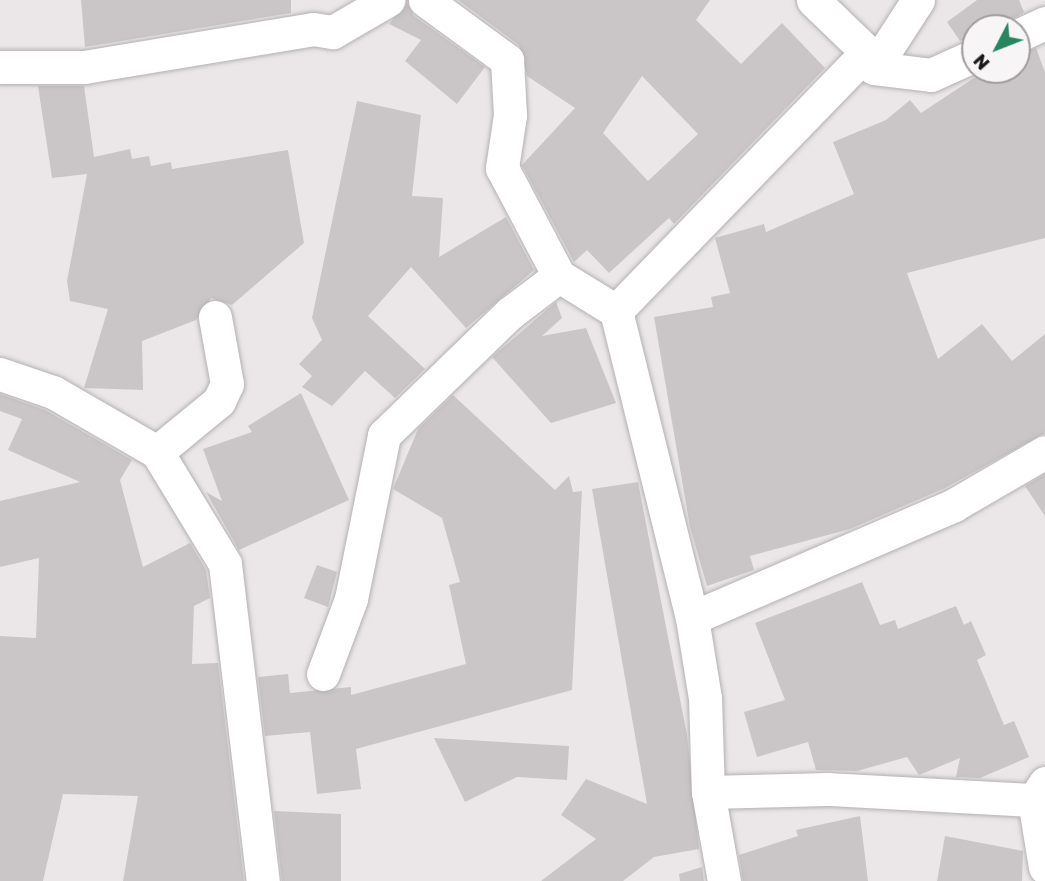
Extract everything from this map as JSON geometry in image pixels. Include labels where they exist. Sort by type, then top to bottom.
[{"type":"street","points":[[0,67],[84,67],[313,29],[334,32],[388,0]]},
{"type":"street","points":[[425,0],[506,60],[510,115],[502,131],[502,168],[559,276],[616,311],[692,618],[705,698],[708,792],[723,881]]},
{"type":"street","points":[[813,0],[870,60],[931,75],[961,61]]},
{"type":"street","points":[[616,311],[870,60],[918,0]]},
{"type":"street","points":[[323,674],[351,599],[384,435],[510,313],[559,276]]},
{"type":"street","points":[[157,452],[219,401],[227,384],[215,317]]},
{"type":"street","points":[[0,373],[52,392],[157,452],[225,564],[263,881]]},
{"type":"street","points":[[692,618],[954,505],[1045,452]]},
{"type":"street","points":[[708,792],[828,789],[1040,792],[1045,867]]},
{"type":"building","points":[[81,0],[291,0],[291,13],[85,47]]},
{"type":"building","points":[[458,0],[710,0],[696,20],[741,64],[782,23],[825,68],[674,224],[669,218],[609,273],[587,250],[574,262],[522,165],[575,108],[527,76],[519,45]],"holes":[[[642,76],[698,134],[648,181],[603,133]]]},
{"type":"building","points":[[977,0],[1019,0],[1024,12],[961,14],[960,41],[947,22]]},
{"type":"building","points":[[407,3],[414,16],[485,67],[457,104],[405,61],[421,40],[389,24]]},
{"type":"building","points":[[1036,48],[1045,72],[1045,238],[907,273],[938,359],[982,324],[1012,361],[1045,334],[1045,433],[945,488],[850,529],[750,556],[754,570],[707,586],[690,527],[654,317],[713,307],[711,297],[730,293],[715,238],[764,224],[766,232],[854,194],[833,142],[886,120],[910,100],[921,113],[965,84],[1031,84],[1031,50]]},
{"type":"building","points":[[38,86],[84,86],[94,157],[130,149],[132,159],[149,156],[151,166],[171,162],[172,169],[288,150],[304,243],[232,305],[211,298],[196,320],[142,341],[143,390],[84,388],[108,309],[70,301],[67,281],[87,174],[52,178]]},
{"type":"building","points":[[357,101],[421,115],[412,196],[443,198],[439,257],[506,217],[534,270],[466,328],[411,267],[368,316],[425,369],[395,398],[365,371],[332,406],[302,387],[312,376],[299,364],[322,340],[312,318]]},
{"type":"building","points":[[556,302],[562,318],[542,336],[586,328],[616,403],[551,423],[492,357]]},
{"type":"building","points":[[301,393],[349,500],[239,550],[206,492],[222,501],[203,449],[252,432],[248,426]]},
{"type":"building","points":[[0,394],[45,410],[132,460],[120,480],[143,567],[190,543],[206,570],[210,598],[194,606],[192,664],[218,663],[244,881],[123,881],[138,796],[63,794],[43,881],[0,881],[0,636],[36,638],[39,558],[0,567],[0,501],[80,482],[8,450],[22,419],[0,411]]},
{"type":"building","points":[[453,395],[555,490],[569,476],[573,492],[582,491],[572,690],[356,749],[361,789],[317,794],[310,732],[265,736],[258,677],[288,674],[290,693],[351,687],[351,695],[466,664],[449,585],[460,582],[442,518],[393,489],[418,429]]},
{"type":"building","points":[[1045,474],[1045,516],[1025,486]]},
{"type":"building","points":[[638,482],[687,735],[699,849],[654,857],[623,881],[541,881],[596,839],[561,815],[586,779],[647,804],[592,489]]},
{"type":"building","points":[[317,565],[337,572],[328,607],[304,598]]},
{"type":"building","points":[[862,582],[880,625],[895,620],[898,629],[956,606],[964,625],[971,621],[986,655],[977,660],[1004,725],[1014,721],[1029,757],[980,778],[956,777],[960,758],[919,775],[907,757],[857,771],[816,770],[808,742],[757,757],[744,712],[785,700],[755,623]]},
{"type":"building","points":[[434,738],[569,746],[567,780],[517,777],[465,802]]},
{"type":"building","points":[[274,811],[341,814],[341,881],[282,881]]},
{"type":"building","points":[[860,816],[868,881],[743,881],[739,855],[798,836],[796,830]]},
{"type":"building","points":[[945,836],[1023,851],[1022,881],[937,881]]},
{"type":"building","points":[[702,867],[704,881],[680,881],[679,874]]}]
